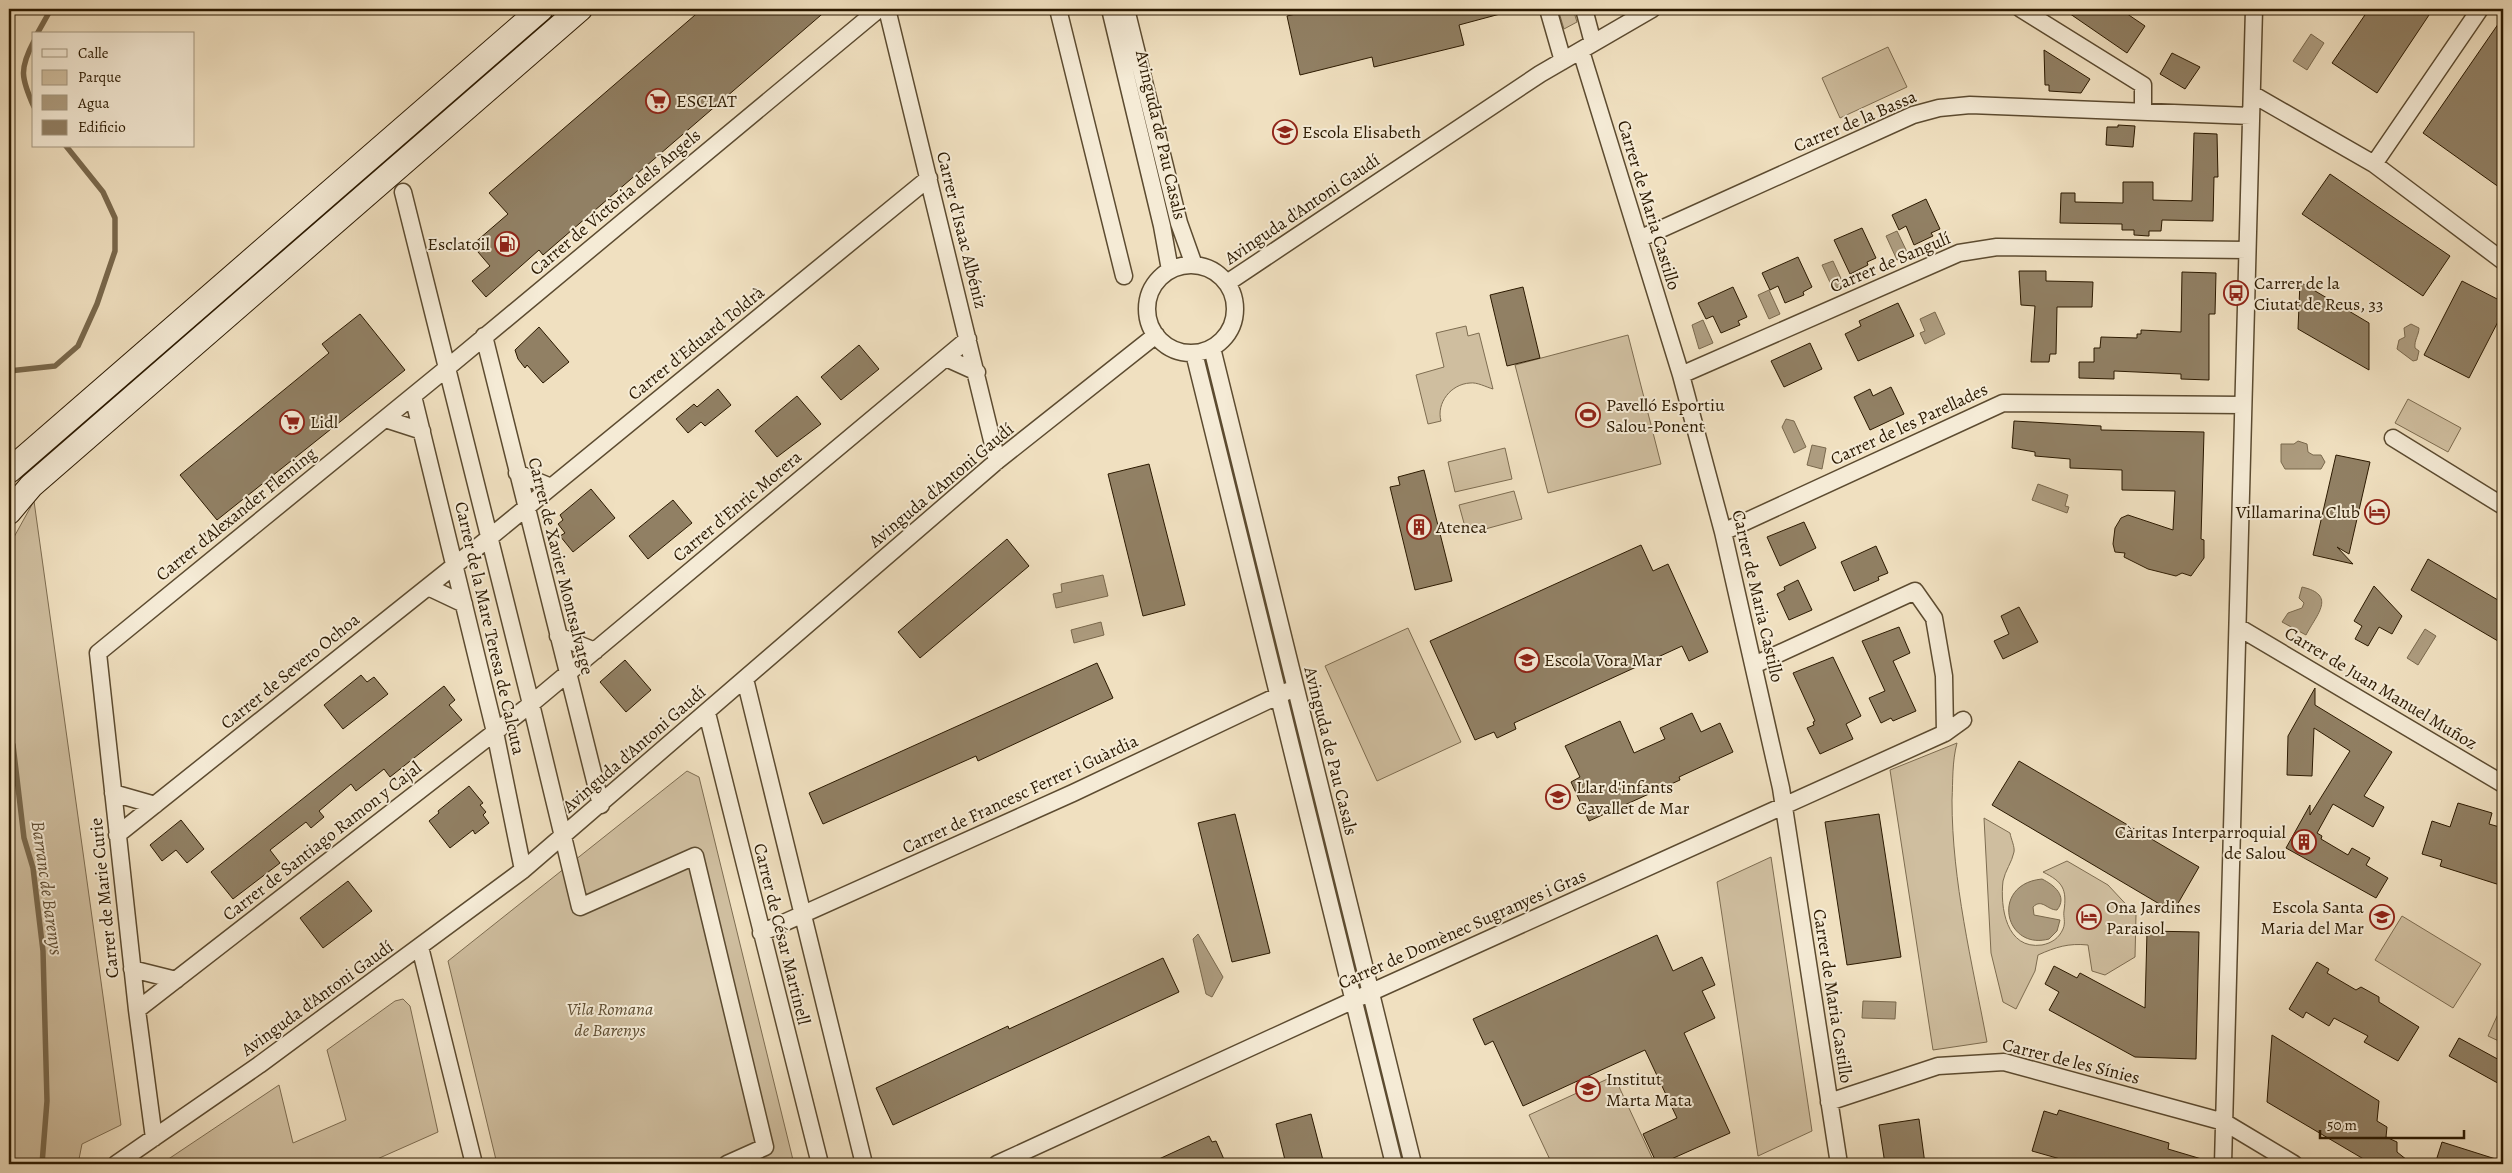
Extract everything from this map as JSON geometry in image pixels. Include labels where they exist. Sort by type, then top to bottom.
[{"type":"street","points":[[9,472],[541,9]]},
{"type":"street","points":[[9,512],[31,486],[580,9]]},
{"type":"street","name":"Carrer de Victòria dels Àngels","points":[[447,368],[879,9]]},
{"type":"street","name":"Carrer d'Isaac Albéniz","points":[[887,9],[996,460]]},
{"type":"street","points":[[1058,9],[1124,276]]},
{"type":"street","name":"Avinguda de Pau Casals","points":[[1110,9],[1162,226],[1170,270]]},
{"type":"street","name":"Avinguda de Pau Casals","points":[[1126,9],[1180,223],[1194,265]]},
{"type":"street","points":[[1548,9],[1563,61]]},
{"type":"street","name":"Carrer de Maria Castillo","points":[[1584,9],[1587,47],[1640,238],[1681,375],[1723,532],[1754,665],[1784,805],[1839,1164]]},
{"type":"street","name":"Avinguda d'Antoni Gaudí","points":[[1227,283],[1563,61],[1652,9]]},
{"type":"street","points":[[2021,9],[2143,85],[2143,112]]},
{"type":"street","points":[[2223,1164],[2254,9]]},
{"type":"street","points":[[2374,164],[2480,9]]},
{"type":"street","points":[[2252,94],[2374,164],[2503,260]]},
{"type":"street","name":"Carrer de la Bassa","points":[[1640,238],[1913,115],[1939,108],[2013,105],[2251,116]]},
{"type":"street","name":"Carrer d'Eduard Toldrà","points":[[488,538],[929,178]]},
{"type":"street","points":[[403,192],[580,907],[695,856],[765,1147],[727,1164]]},
{"type":"street","name":"Carrer de Sangulí","points":[[1681,375],[1959,253],[1997,246],[2247,250]]},
{"type":"street","points":[[1194,265],[1207,268],[1218,274],[1227,283],[1234,298],[1234,323],[1226,337],[1212,348],[1194,353],[1169,347],[1156,335],[1149,320],[1147,304],[1157,281],[1170,270],[1194,265]]},
{"type":"street","name":"Avinguda d'Antoni Gaudí","points":[[116,1164],[259,1065],[523,870],[707,713],[736,684],[745,679],[996,460],[1156,335]]},
{"type":"street","name":"Carrer de Xavier Montsalvatge","points":[[484,336],[601,804]]},
{"type":"street","name":"Carrer d'Enric Morera","points":[[531,704],[968,339]]},
{"type":"street","name":"Avinguda de Pau Casals","points":[[1212,348],[1294,688],[1413,1164]]},
{"type":"street","name":"Avinguda de Pau Casals","points":[[1194,353],[1394,1164]]},
{"type":"street","points":[[946,358],[976,372]]},
{"type":"street","name":"Carrer d'Alexander Fleming","points":[[98,653],[447,368]]},
{"type":"street","name":"Carrer de la Mare Teresa de Calcuta","points":[[413,396],[494,732],[523,870]]},
{"type":"street","name":"Carrer de les Parellades","points":[[1723,532],[2003,403],[2243,405]]},
{"type":"street","points":[[385,418],[422,431]]},
{"type":"street","points":[[2393,438],[2503,506]]},
{"type":"street","points":[[517,473],[551,487]]},
{"type":"street","name":"Carrer de Severo Ochoa","points":[[117,835],[488,538]]},
{"type":"street","points":[[428,587],[464,604]]},
{"type":"street","points":[[1754,665],[1915,590],[1934,618],[1944,676],[1945,733]]},
{"type":"street","name":"Carrer de Juan Manuel Muñoz","points":[[2238,627],[2503,784]]},
{"type":"street","points":[[558,636],[594,651]]},
{"type":"street","name":"Carrer de Marie Curie","points":[[98,653],[132,969],[154,1138]]},
{"type":"street","points":[[745,679],[864,1164]]},
{"type":"street","name":"Carrer de Francesc Ferrer i Guàrdia","points":[[761,933],[1073,793],[1294,688]]},
{"type":"street","name":"Carrer de Santiago Ramon y Cajal","points":[[137,1010],[531,704]]},
{"type":"street","name":"Carrer de César Martinell","points":[[707,713],[820,1164]]},
{"type":"street","name":"Carrer de Domènec Sugranyes i Gras","points":[[997,1164],[1371,992],[1945,733],[1963,720]]},
{"type":"street","points":[[472,750],[501,763]]},
{"type":"street","points":[[113,793],[155,805]]},
{"type":"street","points":[[420,947],[474,1164]]},
{"type":"street","points":[[132,969],[176,980]]},
{"type":"street","name":"Carrer de les Sínies","points":[[1829,1102],[1938,1066],[1994,1061],[2224,1122],[2294,1164]]},
{"type":"green space","points":[[1558,9],[1573,9],[1577,22],[1564,29]]},
{"type":"green space","points":[[1888,47],[1907,87],[1840,118],[1822,78]]},
{"type":"green space","points":[[1466,326],[1468,336],[1479,333],[1493,389],[1473,383],[1457,387],[1443,401],[1440,414],[1441,421],[1428,424],[1416,375],[1444,367],[1436,333]]},
{"type":"green space","name":"Pavelló Esportiu Salou-Ponent","points":[[1628,335],[1661,464],[1548,493],[1515,365]]},
{"type":"green space","points":[[2408,399],[2461,428],[2448,452],[2395,423]]},
{"type":"green space","points":[[1505,448],[1512,479],[1455,492],[1448,462]]},
{"type":"green space","points":[[1514,491],[1522,519],[1467,534],[1459,505]]},
{"type":"green space","points":[[34,501],[121,1125],[82,1144],[78,1164],[9,1164],[9,546]]},
{"type":"green space","points":[[1408,628],[1461,742],[1377,781],[1325,666]]},
{"type":"green space","points":[[1957,743],[1953,764],[1952,800],[1955,861],[1964,922],[1987,1042],[1933,1050],[1890,770]]},
{"type":"green space","name":"Vila Romana de Barenys","points":[[687,771],[699,777],[794,1164],[497,1164],[448,961]]},
{"type":"green space","points":[[1984,818],[2010,833],[2014,852],[2003,881],[2003,903],[2008,925],[2020,941],[2030,945],[2042,945],[2055,940],[2063,929],[2064,892],[2055,879],[2043,872],[2067,861],[2108,885],[2136,915],[2135,957],[2105,975],[2092,971],[2088,945],[2062,946],[2038,955],[2035,971],[2016,1009],[2003,1002],[1991,953]]},
{"type":"green space","points":[[1771,857],[1812,1131],[1758,1156],[1717,882]]},
{"type":"green space","points":[[2402,916],[2481,964],[2453,1008],[2375,960]]},
{"type":"green space","points":[[403,999],[410,1006],[438,1132],[366,1164],[161,1164],[279,1085],[293,1143],[346,1120],[327,1050],[395,1001]]},
{"type":"green space","points":[[2503,1003],[2503,1043],[2488,1036]]},
{"type":"green space","points":[[1614,1076],[1655,1164],[1552,1164],[1529,1115]]},
{"type":"water","points":[[2311,34],[2324,43],[2307,70],[2293,61]]},
{"type":"water","points":[[1897,231],[1908,254],[1897,260],[1886,236]]},
{"type":"water","points":[[1833,261],[1844,285],[1833,289],[1822,265]]},
{"type":"water","points":[[1769,290],[1780,314],[1769,319],[1758,295]]},
{"type":"water","points":[[1935,312],[1945,334],[1925,344],[1920,333],[1925,331],[1920,319]]},
{"type":"water","points":[[1703,320],[1713,343],[1699,349],[1692,325]]},
{"type":"water","points":[[2411,324],[2419,328],[2415,348],[2419,351],[2417,360],[2413,361],[2397,349],[2399,340],[2405,337],[2404,328]]},
{"type":"water","points":[[1786,419],[1794,421],[1806,447],[1794,453],[1782,427]]},
{"type":"water","points":[[2298,441],[2307,444],[2308,452],[2313,455],[2321,455],[2325,462],[2321,469],[2285,469],[2281,462],[2281,444],[2294,444]]},
{"type":"water","points":[[1812,445],[1826,448],[1822,469],[1807,465]]},
{"type":"water","points":[[2038,484],[2068,495],[2065,506],[2069,507],[2067,513],[2032,500]]},
{"type":"water","points":[[1103,575],[1108,596],[1056,608],[1053,594],[1062,592],[1061,584]]},
{"type":"water","points":[[2302,587],[2313,590],[2322,600],[2319,613],[2306,635],[2282,622],[2288,613],[2302,608],[2304,603],[2299,598]]},
{"type":"water","points":[[1101,622],[1104,635],[1074,643],[1071,630]]},
{"type":"water","points":[[2425,629],[2436,636],[2418,665],[2407,658]]},
{"type":"water","points":[[2042,879],[2058,891],[2061,900],[2060,905],[2057,910],[2053,910],[2042,904],[2036,905],[2033,907],[2034,915],[2060,920],[2057,931],[2049,939],[2034,940],[2022,935],[2013,927],[2009,915],[2009,903],[2015,892],[2026,884]]},
{"type":"water","points":[[1198,934],[1223,977],[1212,997],[1206,994],[1193,939]]},
{"type":"water","points":[[1863,1001],[1896,1002],[1895,1019],[1862,1018]]},
{"type":"building","name":"ESCLAT","points":[[702,9],[828,9],[543,255],[539,250],[486,297],[472,281],[490,266],[472,245],[508,214],[489,193]]},
{"type":"building","points":[[1303,9],[1499,9],[1500,14],[1459,25],[1464,45],[1374,67],[1372,57],[1300,75],[1287,16],[1304,12]]},
{"type":"building","points":[[2063,9],[2120,9],[2145,26],[2127,53]]},
{"type":"building","points":[[2369,9],[2433,9],[2377,93],[2332,63]]},
{"type":"building","points":[[2503,17],[2503,190],[2423,133]]},
{"type":"building","points":[[2044,50],[2090,79],[2081,93],[2049,91],[2049,85],[2045,85]]},
{"type":"building","points":[[2172,53],[2200,67],[2185,89],[2160,74]]},
{"type":"building","points":[[2118,125],[2135,126],[2133,147],[2106,145],[2107,127],[2118,127]]},
{"type":"building","points":[[2194,133],[2217,134],[2218,177],[2214,177],[2213,221],[2162,220],[2161,231],[2149,231],[2149,236],[2134,235],[2134,230],[2122,230],[2122,224],[2060,223],[2061,193],[2075,193],[2075,202],[2123,203],[2123,182],[2153,182],[2153,200],[2192,201]]},
{"type":"building","points":[[2330,174],[2450,256],[2423,296],[2302,214]]},
{"type":"building","points":[[1926,199],[1940,229],[1931,233],[1933,236],[1914,245],[1906,226],[1899,230],[1892,215]]},
{"type":"building","points":[[1862,228],[1876,258],[1867,262],[1868,265],[1850,274],[1834,240]]},
{"type":"building","points":[[1798,257],[1812,287],[1803,292],[1804,295],[1785,303],[1778,286],[1770,290],[1762,273]]},
{"type":"building","points":[[2019,271],[2046,271],[2046,281],[2093,282],[2092,307],[2057,307],[2056,354],[2050,354],[2049,362],[2031,362],[2035,306],[2021,305]]},
{"type":"building","points":[[2182,272],[2216,273],[2215,314],[2209,314],[2209,380],[2181,379],[2181,374],[2114,371],[2114,379],[2079,378],[2079,362],[2094,362],[2094,348],[2100,348],[2101,337],[2137,338],[2137,334],[2141,334],[2141,330],[2181,332]]},
{"type":"building","points":[[2462,281],[2503,302],[2503,312],[2469,378],[2424,355]]},
{"type":"building","points":[[2300,282],[2369,323],[2369,370],[2298,329]]},
{"type":"building","points":[[1523,287],[1540,358],[1507,366],[1490,295]]},
{"type":"building","points":[[1733,287],[1747,317],[1738,321],[1740,325],[1721,333],[1713,316],[1706,319],[1698,303]]},
{"type":"building","points":[[1898,303],[1914,336],[1858,361],[1845,334],[1861,326],[1859,321]]},
{"type":"building","name":"Lidl","points":[[360,314],[405,370],[217,520],[180,475],[329,353],[322,344]]},
{"type":"building","points":[[539,327],[569,362],[543,383],[527,365],[525,368],[518,359],[515,350]]},
{"type":"building","points":[[1810,343],[1822,369],[1784,387],[1771,361]]},
{"type":"building","points":[[859,345],[879,369],[841,400],[821,377]]},
{"type":"building","points":[[1891,387],[1904,414],[1870,430],[1854,397],[1870,389],[1873,396]]},
{"type":"building","points":[[718,389],[731,405],[705,426],[701,422],[688,433],[676,419],[694,404],[697,407]]},
{"type":"building","points":[[797,396],[821,424],[777,457],[755,431]]},
{"type":"building","points":[[2014,421],[2101,426],[2101,430],[2204,432],[2201,539],[2204,540],[2204,558],[2191,576],[2182,573],[2176,576],[2148,569],[2124,557],[2125,553],[2115,552],[2113,544],[2115,528],[2121,518],[2128,515],[2173,530],[2175,491],[2122,490],[2122,470],[2070,468],[2070,459],[2035,456],[2035,452],[2012,448]]},
{"type":"building","points":[[2336,455],[2370,462],[2349,554],[2337,547],[2353,564],[2313,555]]},
{"type":"building","points":[[1149,464],[1185,605],[1143,616],[1108,474]]},
{"type":"building","name":"Atenea","points":[[1424,470],[1452,581],[1415,590],[1390,487],[1400,485],[1398,477]]},
{"type":"building","points":[[591,489],[615,518],[573,552],[560,536],[565,533],[558,524],[563,520],[560,515]]},
{"type":"building","points":[[673,500],[692,523],[648,559],[629,536]]},
{"type":"building","points":[[1804,522],[1816,548],[1780,566],[1767,537]]},
{"type":"building","points":[[1007,539],[1029,566],[920,658],[898,632]]},
{"type":"building","points":[[1641,545],[1653,571],[1668,564],[1708,652],[1689,661],[1682,646],[1514,723],[1516,729],[1497,738],[1494,732],[1475,740],[1430,641]]},
{"type":"building","points":[[1876,546],[1888,573],[1878,577],[1879,580],[1854,591],[1841,562]]},
{"type":"building","points":[[2428,559],[2503,603],[2503,644],[2411,590]]},
{"type":"building","points":[[1798,580],[1812,610],[1789,620],[1777,594],[1785,590],[1784,587]]},
{"type":"building","points":[[2374,586],[2402,616],[2392,634],[2379,627],[2368,646],[2355,639],[2362,626],[2354,621]]},
{"type":"building","points":[[2019,607],[2038,642],[2003,659],[1994,641],[2009,634],[2001,616]]},
{"type":"building","points":[[1899,627],[1910,653],[1893,661],[1916,711],[1893,721],[1891,718],[1881,723],[1869,698],[1885,691],[1862,641]]},
{"type":"building","points":[[1833,657],[1861,716],[1846,724],[1853,739],[1820,754],[1807,728],[1814,725],[1813,722],[1815,721],[1793,673]]},
{"type":"building","points":[[625,660],[651,690],[626,712],[600,682]]},
{"type":"building","points":[[1097,663],[1113,698],[978,761],[976,756],[823,824],[809,793]]},
{"type":"building","points":[[361,675],[367,682],[374,677],[388,694],[343,729],[324,705]]},
{"type":"building","points":[[444,686],[455,700],[449,705],[462,720],[390,777],[384,769],[356,791],[351,784],[319,811],[324,817],[311,828],[306,822],[270,850],[280,863],[233,899],[211,872]]},
{"type":"building","points":[[2315,688],[2315,705],[2392,752],[2364,796],[2384,807],[2373,827],[2333,804],[2317,833],[2322,836],[2321,839],[2348,855],[2352,848],[2370,858],[2366,865],[2388,878],[2376,898],[2286,848],[2310,805],[2310,815],[2350,751],[2314,728],[2312,776],[2287,775],[2288,736]]},
{"type":"building","points":[[1692,713],[1701,732],[1720,723],[1733,752],[1679,777],[1680,780],[1589,821],[1571,782],[1580,777],[1565,746],[1620,721],[1634,753],[1665,739],[1660,728]]},
{"type":"building","points":[[2019,761],[2199,867],[2173,912],[1992,805]]},
{"type":"building","points":[[469,786],[483,803],[480,805],[486,812],[483,815],[489,823],[475,834],[473,830],[450,848],[429,821],[439,813],[438,811]]},
{"type":"building","points":[[2458,803],[2492,813],[2489,824],[2503,828],[2503,886],[2440,866],[2442,860],[2422,854],[2432,821],[2450,827]]},
{"type":"building","points":[[1235,814],[1270,953],[1232,962],[1198,823]]},
{"type":"building","points":[[1879,814],[1901,957],[1847,965],[1825,822]]},
{"type":"building","points":[[181,820],[204,849],[187,863],[176,850],[162,861],[150,845]]},
{"type":"building","points":[[348,881],[372,911],[323,948],[300,918]]},
{"type":"building","points":[[2147,931],[2199,932],[2196,1059],[2135,1057],[2049,1010],[2059,992],[2045,984],[2054,966],[2077,978],[2080,973],[2145,1008]]},
{"type":"building","points":[[1657,935],[1673,971],[1702,957],[1715,985],[1702,991],[1715,1018],[1684,1033],[1730,1133],[1660,1164],[1657,1164],[1643,1134],[1677,1118],[1645,1050],[1523,1106],[1493,1041],[1485,1045],[1473,1019]]},
{"type":"building","points":[[1163,958],[1179,992],[893,1125],[876,1088],[1008,1026],[1009,1029]]},
{"type":"building","points":[[2317,962],[2329,969],[2327,973],[2356,990],[2361,987],[2379,997],[2379,1002],[2419,1027],[2398,1061],[2364,1042],[2368,1036],[2334,1018],[2329,1026],[2306,1012],[2303,1018],[2289,1009]]},
{"type":"building","points":[[2272,1035],[2379,1101],[2377,1121],[2387,1127],[2386,1137],[2397,1142],[2397,1152],[2412,1164],[2372,1164],[2267,1102]]},
{"type":"building","points":[[2459,1038],[2503,1062],[2503,1086],[2449,1056]]},
{"type":"building","points":[[2059,1110],[2169,1143],[2168,1149],[2205,1160],[2204,1164],[2078,1164],[2032,1151],[2044,1111],[2057,1115]]},
{"type":"building","points":[[1311,1114],[1324,1164],[1286,1164],[1276,1124]]},
{"type":"building","points":[[1919,1119],[1925,1164],[1885,1164],[1879,1125]]},
{"type":"building","points":[[1209,1136],[1212,1142],[1216,1141],[1226,1164],[1148,1164]]},
{"type":"building","points":[[2442,1142],[2502,1161],[2501,1164],[2435,1164]]},
{"type":"waterway","name":"Barranc de Barenys","points":[[38,32],[51,9]]},
{"type":"waterway","name":"Barranc de Barenys","points":[[32,45],[24,67],[24,81],[32,102]]},
{"type":"waterway","name":"Barranc de Barenys","points":[[9,371],[55,366],[78,346],[97,304],[115,251],[115,218],[103,192],[68,148]]},
{"type":"waterway","name":"Barranc de Barenys","points":[[9,737],[13,745],[24,838],[33,868],[43,951],[47,1101],[42,1164]]},
{"type":"place","name":"ESCLAT","points":[[658,101]]},
{"type":"place","name":"Escola Elisabeth","points":[[1285,132]]},
{"type":"place","name":"Esclatoil","points":[[507,244]]},
{"type":"place","name":"Carrer de la Ciutat de Reus, 33","points":[[2236,293]]},
{"type":"place","name":"Pavelló Esportiu Salou-Ponent","points":[[1588,415]]},
{"type":"place","name":"Lidl","points":[[292,422]]},
{"type":"place","name":"Villamarina Club","points":[[2377,512]]},
{"type":"place","name":"Atenea","points":[[1419,527]]},
{"type":"place","name":"Escola Vora Mar","points":[[1527,660]]},
{"type":"place","name":"Llar d'infants Cavallet de Mar","points":[[1558,797]]},
{"type":"place","name":"Càritas Interparroquial de Salou","points":[[2304,842]]},
{"type":"place","name":"Ona Jardines Paraisol","points":[[2089,917]]},
{"type":"place","name":"Escola Santa Maria del Mar","points":[[2382,917]]},
{"type":"place","name":"Institut Marta Mata","points":[[1588,1089]]}]
